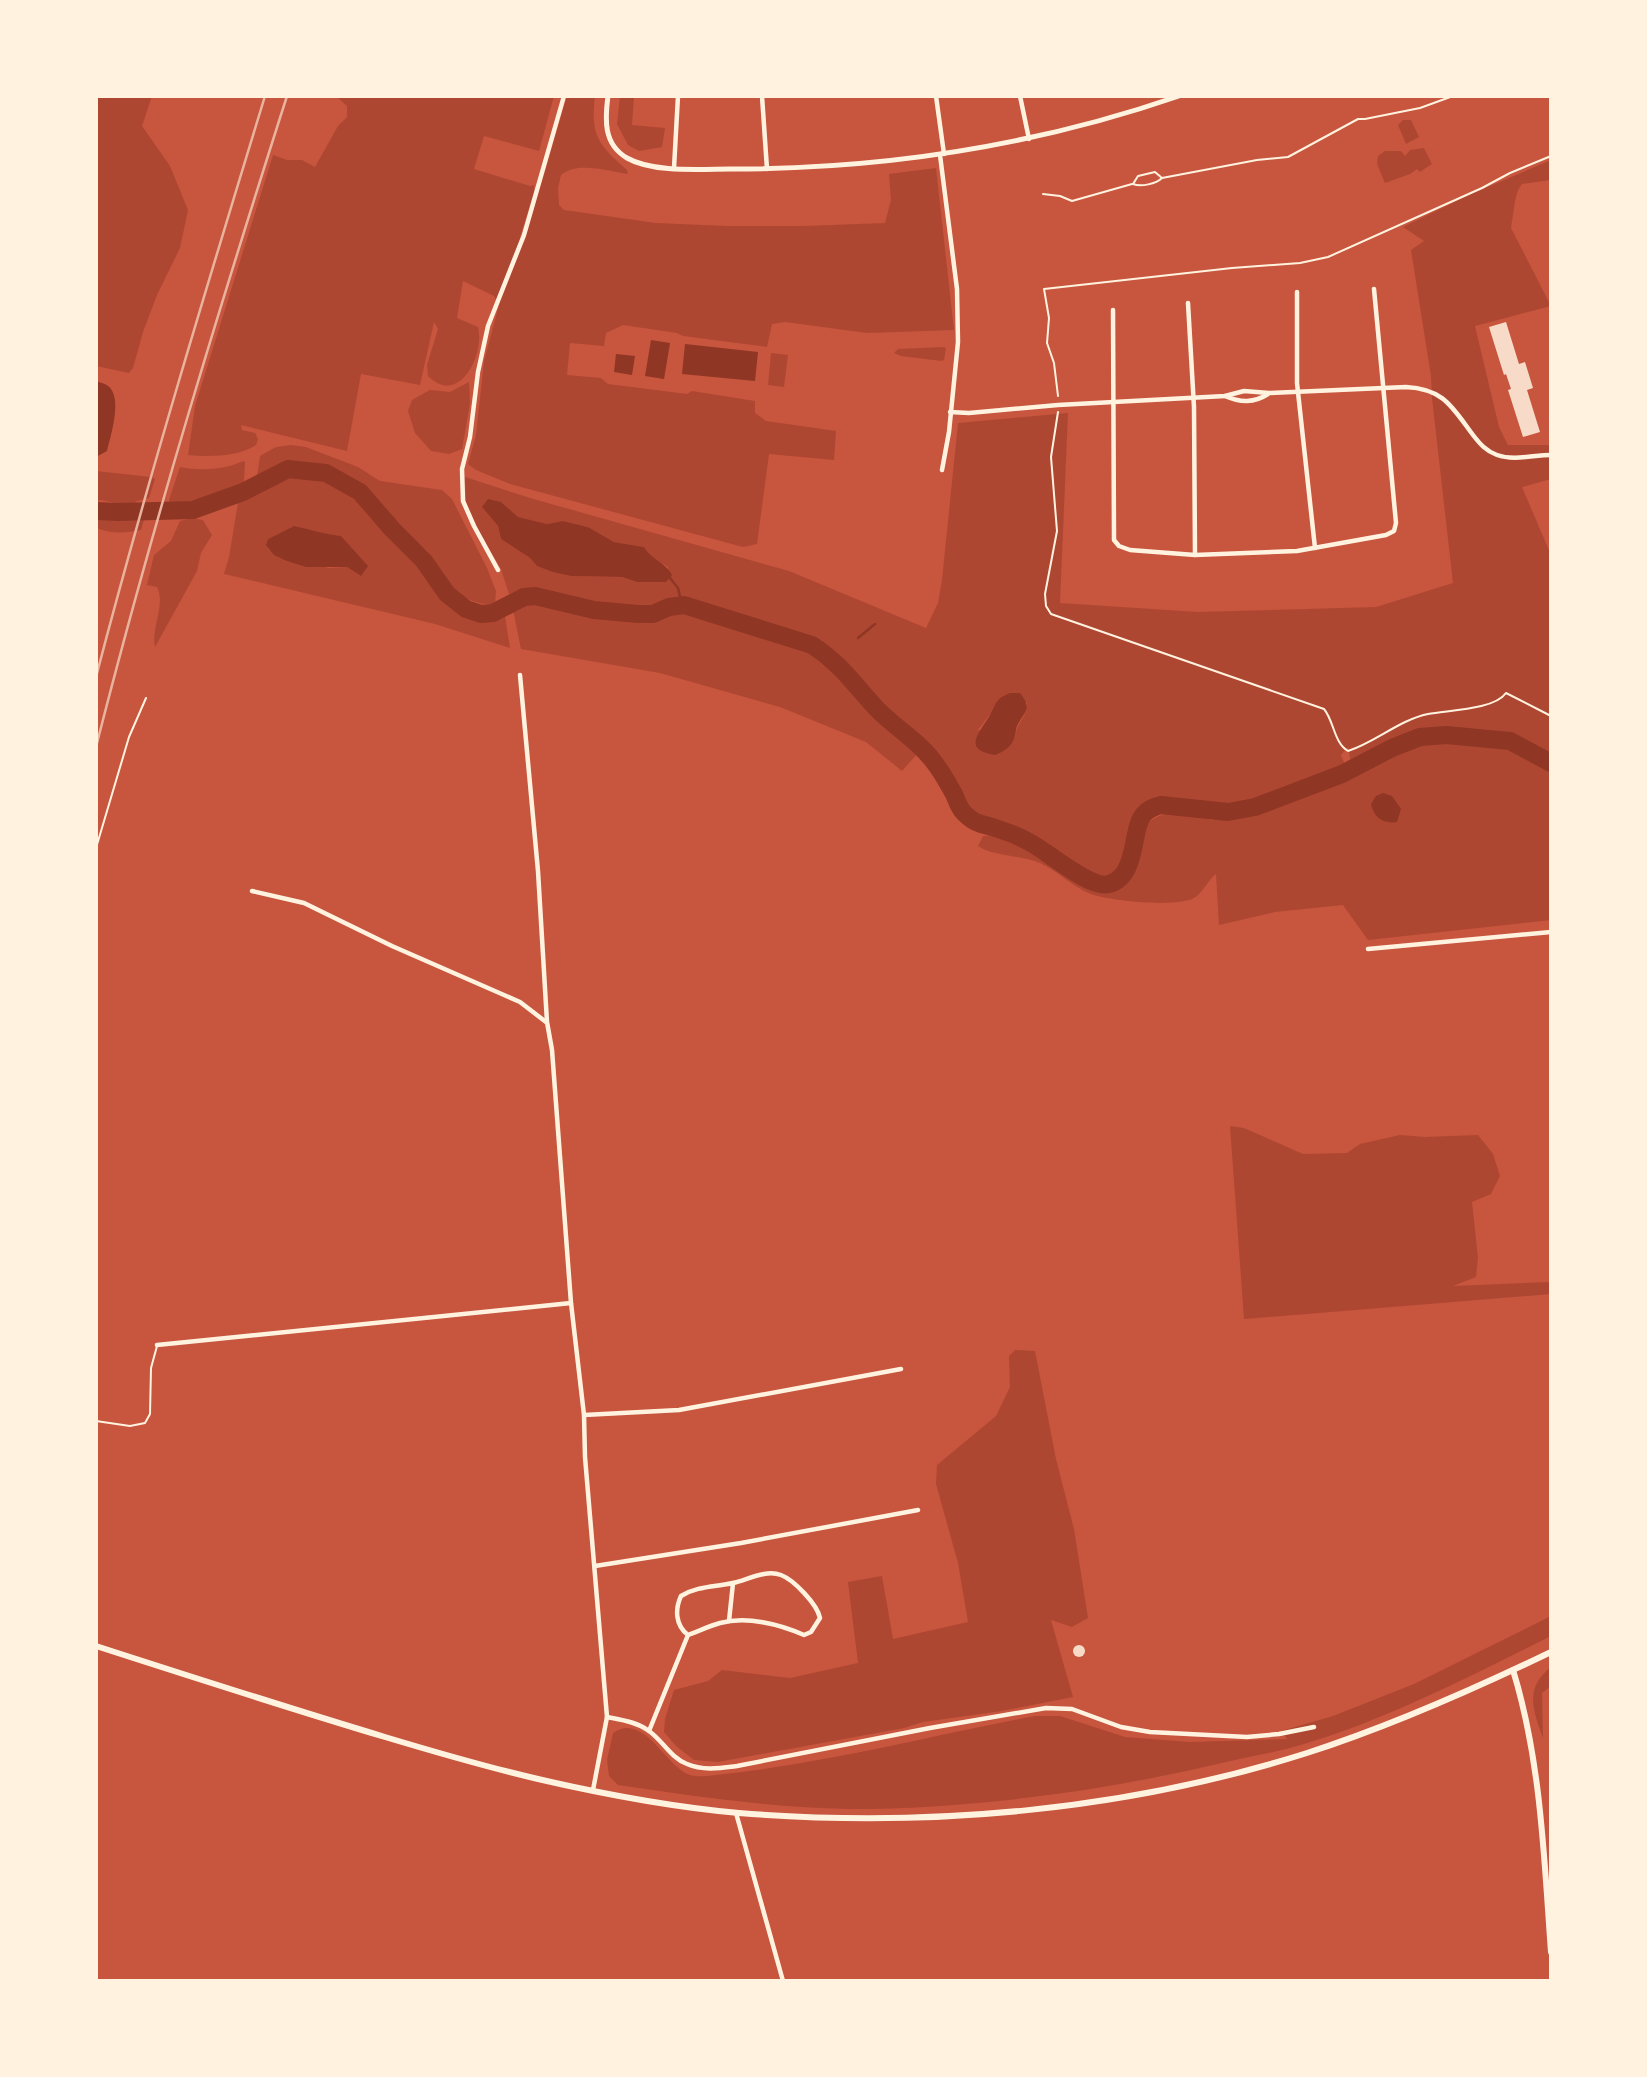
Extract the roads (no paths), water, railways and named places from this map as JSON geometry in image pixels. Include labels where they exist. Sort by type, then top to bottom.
[{"type":"main road","points":[[96,1646],[287,1708],[537,1779],[657,1802],[736,1813],[849,1819],[1007,1812],[1073,1805],[1224,1776],[1365,1733],[1437,1704],[1551,1652]]},
{"type":"main road","points":[[1513,1670],[1532,1754],[1540,1812],[1551,1952]]},
{"type":"street","points":[[498,570],[463,502],[462,469],[470,437],[478,372],[488,326],[524,235],[564,96]]},
{"type":"street","points":[[608,96],[605,127],[616,148],[627,158],[674,169],[767,169],[883,162],[942,155],[1029,139],[1138,110],[1179,96]]},
{"type":"street","points":[[674,169],[678,96]]},
{"type":"street","points":[[762,96],[767,169]]},
{"type":"street","points":[[936,96],[957,289],[958,342],[942,470]]},
{"type":"street","points":[[1020,96],[1029,139]]},
{"type":"street","points":[[1113,310],[1114,540],[1119,546],[1130,550],[1195,555],[1277,553],[1386,535],[1394,531],[1396,523],[1374,289]]},
{"type":"street","points":[[1297,292],[1298,391],[1315,548]]},
{"type":"street","points":[[1188,303],[1194,398],[1195,555]]},
{"type":"street","points":[[950,412],[1226,396],[1244,391],[1269,393],[1406,387],[1431,391],[1451,406],[1488,451],[1509,458],[1551,455]]},
{"type":"street","points":[[1226,396],[1241,402],[1254,401],[1269,393]]},
{"type":"street","points":[[520,676],[538,871],[547,1022],[552,1050],[571,1304],[584,1415],[585,1457],[607,1717],[593,1790]]},
{"type":"street","points":[[252,891],[304,903],[392,946],[520,1002],[547,1022]]},
{"type":"street","points":[[1368,949],[1551,932]]},
{"type":"street","points":[[157,1345],[571,1304]]},
{"type":"street","points":[[584,1415],[679,1410],[901,1369]]},
{"type":"street","points":[[595,1566],[741,1543],[918,1510]]},
{"type":"street","points":[[649,1731],[688,1635],[729,1621],[770,1624],[804,1635],[811,1632],[820,1618],[819,1611],[811,1600],[782,1575],[759,1575],[733,1583],[697,1588],[681,1596],[677,1606],[678,1618],[682,1631],[688,1635]]},
{"type":"street","points":[[729,1621],[733,1583]]},
{"type":"street","points":[[607,1717],[637,1724],[649,1731],[678,1759],[704,1768],[737,1766],[1046,1708],[1072,1709],[1121,1727],[1150,1732],[1247,1737],[1314,1727]]},
{"type":"street","points":[[736,1813],[783,1981]]},
{"type":"lane","points":[[96,848],[129,737],[146,698]]},
{"type":"lane","points":[[96,1421],[130,1426],[145,1423],[150,1414],[151,1368],[157,1345]]},
{"type":"waterway","points":[[96,511],[193,510],[243,492],[288,469],[326,473],[360,492],[424,561],[447,594],[466,609],[481,614],[493,613],[524,597],[535,596],[594,610],[638,614],[653,614],[669,607],[684,605],[812,645],[839,667],[876,708],[928,754],[945,778],[961,809],[969,817],[977,823],[1024,839],[1081,876],[1101,884],[1109,884],[1125,872],[1139,822],[1147,811],[1161,805],[1228,812],[1255,807],[1342,774],[1420,737],[1446,735],[1510,741],[1551,763]]},
{"type":"waterway","points":[[670,578],[678,588],[682,605]]},
{"type":"waterway","points":[[858,638],[875,624]]},
{"type":"railway","points":[[96,677],[156,458],[265,96]]},
{"type":"railway","points":[[96,747],[187,420],[287,96]]}]
